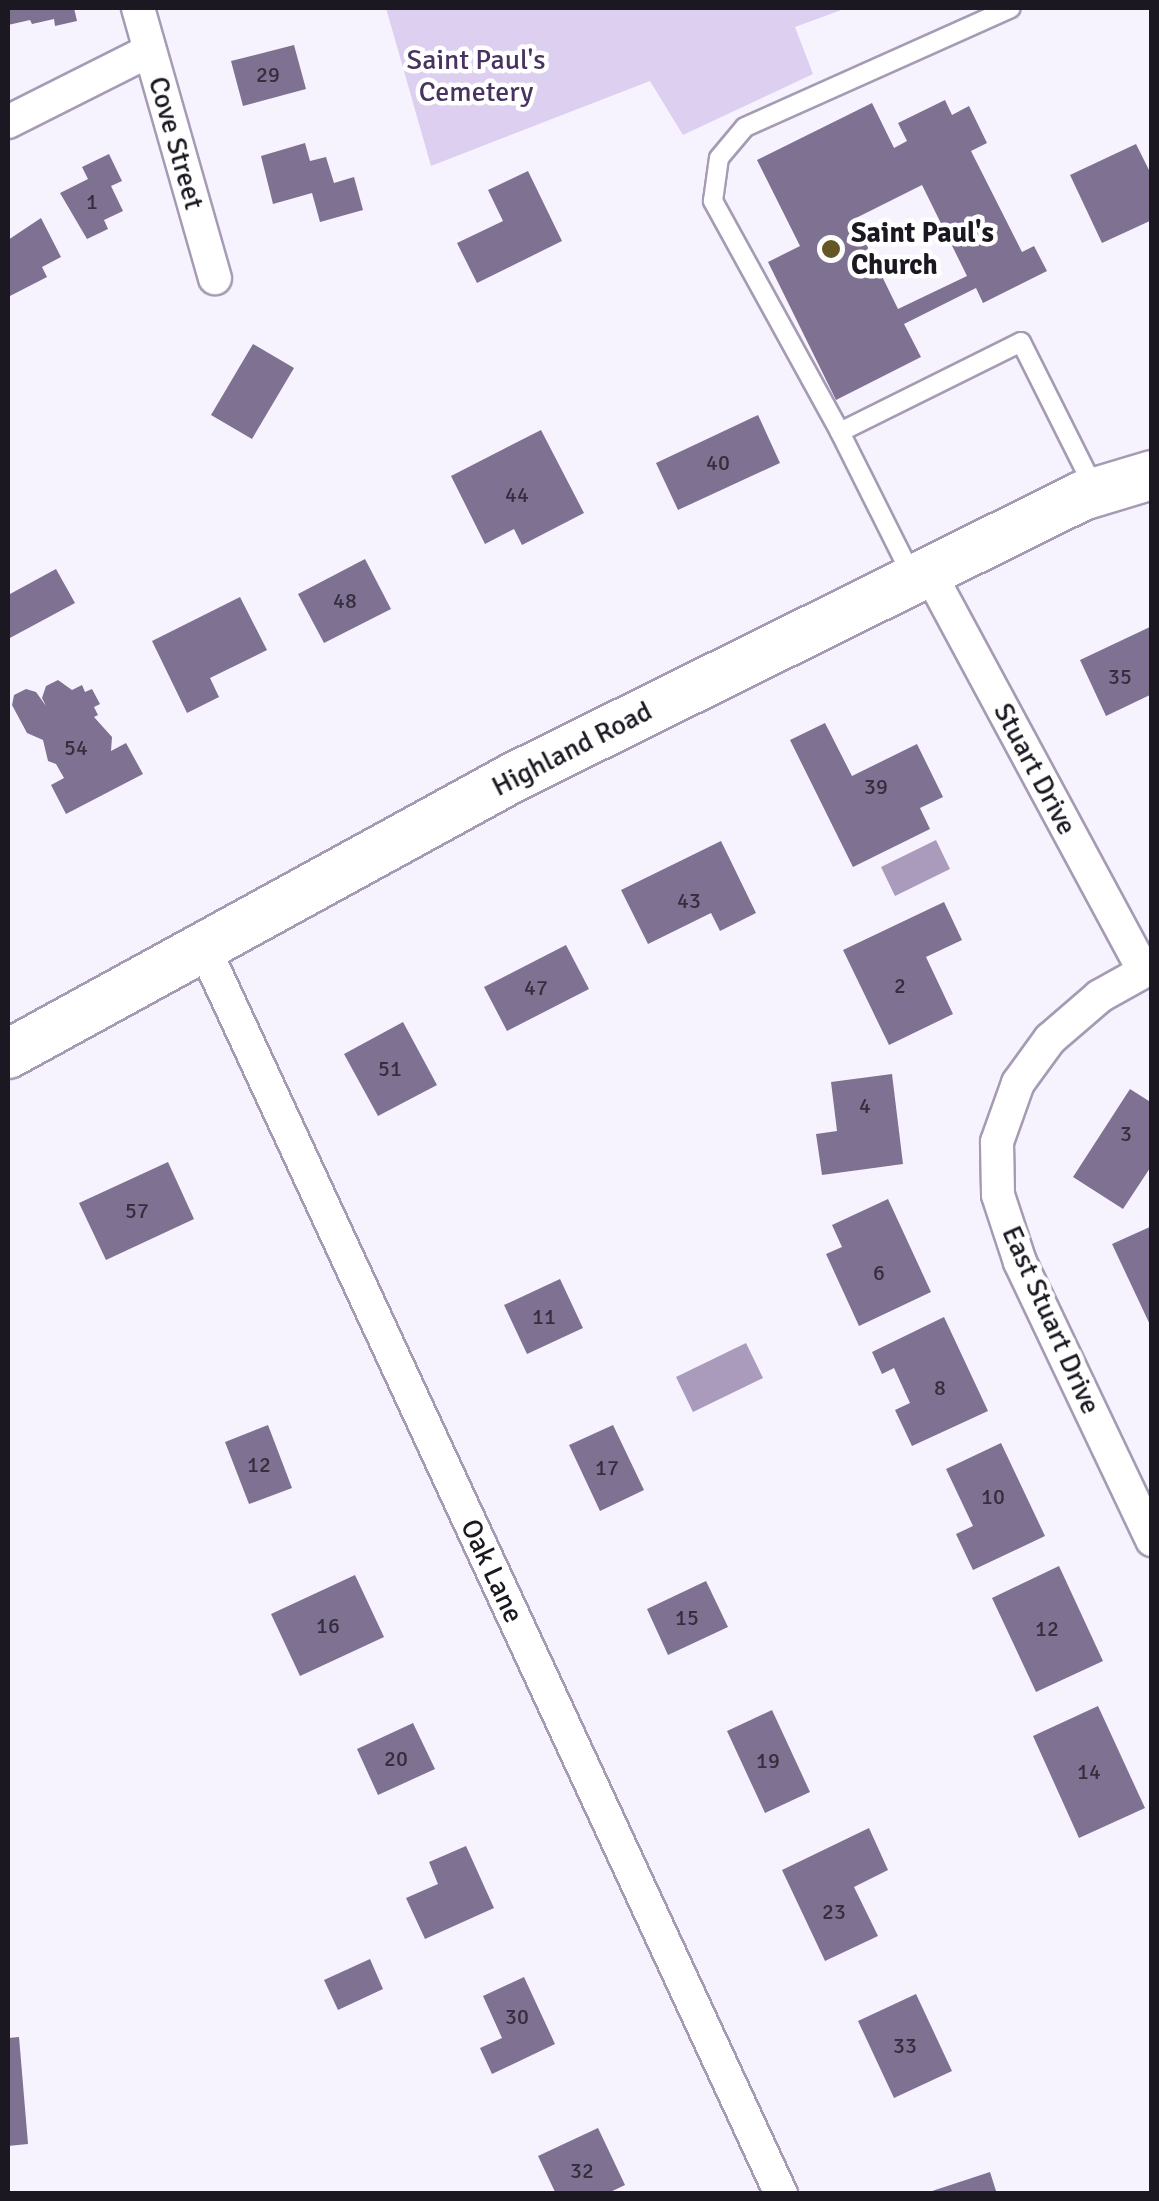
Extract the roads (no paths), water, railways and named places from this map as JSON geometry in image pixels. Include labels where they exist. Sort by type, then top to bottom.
[{"type":"street","name":"Cove Street","points":[[138,8],[214,278]]},
{"type":"street","points":[[8,122],[150,51]]},
{"type":"street","name":"Highland Road","points":[[8,1054],[514,777],[920,574],[1096,491],[1152,475]]},
{"type":"street","name":"Stuart Drive","points":[[920,574],[1147,968]]},
{"type":"street","name":"Oak Lane","points":[[204,948],[781,2194]]},
{"type":"street","name":"East Stuart Drive","points":[[1147,968],[1050,1039],[1018,1083],[997,1142],[998,1195],[1020,1262],[1152,1540]]},
{"type":"lane","points":[[920,574],[713,201],[719,158],[745,128],[1011,8]]},
{"type":"lane","points":[[840,432],[1021,342],[1096,491]]},
{"type":"place","name":"Saint Paul's Church","points":[[831,249]]},
{"type":"park label","name":"Saint Paul's Cemetery","points":[[476,76]]}]
